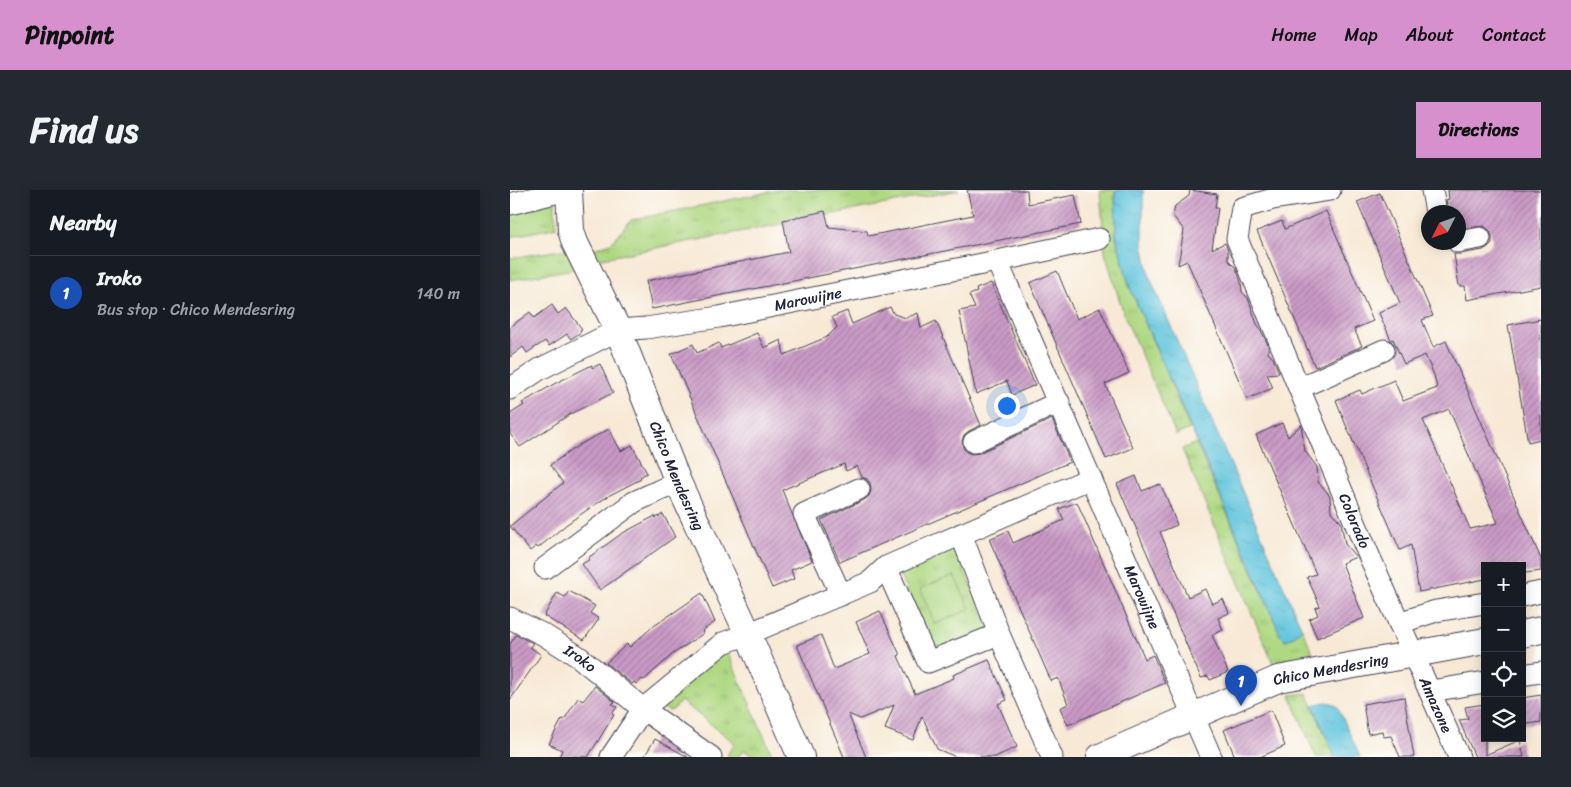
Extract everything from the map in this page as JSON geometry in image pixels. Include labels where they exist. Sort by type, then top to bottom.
[{"type":"street","points":[[510,204],[568,190]]},
{"type":"street","name":"Chico Mendesring","points":[[568,190],[571,230],[575,243],[618,330],[678,482],[748,634],[801,757]]},
{"type":"street","name":"Colorado","points":[[1330,190],[1272,199],[1242,208],[1237,239],[1412,654]]},
{"type":"street","points":[[1432,190],[1435,205]]},
{"type":"street","points":[[1466,241],[1480,238]]},
{"type":"street","name":"Marowijne","points":[[618,330],[646,328],[719,316],[1099,239]]},
{"type":"street","name":"Marowijne","points":[[997,261],[1193,716]]},
{"type":"street","points":[[510,389],[540,369],[618,330]]},
{"type":"street","points":[[1299,388],[1384,350]]},
{"type":"street","points":[[974,442],[1059,402]]},
{"type":"street","points":[[611,757],[643,709],[723,643],[870,582],[886,567],[1091,478]]},
{"type":"street","points":[[545,568],[634,502],[678,482]]},
{"type":"street","points":[[841,595],[804,514],[859,489]]},
{"type":"street","points":[[962,534],[999,634],[1052,757]]},
{"type":"street","points":[[886,567],[928,662],[999,634]]},
{"type":"street","points":[[1526,595],[1541,592]]},
{"type":"street","points":[[1399,623],[1436,611],[1481,604]]},
{"type":"street","name":"Iroko","points":[[510,618],[544,635],[579,657],[643,709],[711,757]]},
{"type":"street","points":[[1526,633],[1541,630]]},
{"type":"street","name":"Chico Mendesring","points":[[1100,757],[1278,679],[1481,642]]},
{"type":"street","name":"Amazone","points":[[1412,654],[1431,691],[1459,757]]},
{"type":"street","points":[[1526,674],[1541,672]]},
{"type":"street","points":[[1431,691],[1481,683]]},
{"type":"street","points":[[1193,716],[1212,757]]},
{"type":"green space","points":[[778,190],[959,190],[598,259],[593,249],[611,243],[631,220]]},
{"type":"green space","points":[[1100,190],[1115,190],[1116,237],[1130,288],[1190,429],[1176,435],[1124,315],[1105,253]]},
{"type":"green space","points":[[555,200],[557,227],[510,237],[510,212]]},
{"type":"green space","points":[[567,249],[574,269],[510,280],[510,258]]},
{"type":"green space","points":[[1196,443],[1281,636],[1286,640],[1302,629],[1320,668],[1278,675],[1182,449]]},
{"type":"green space","points":[[955,549],[990,628],[934,652],[899,574]]},
{"type":"green space","points":[[954,575],[970,609],[935,624],[920,589]]},
{"type":"green space","points":[[726,649],[773,757],[754,757],[744,750],[738,757],[728,757],[728,753],[735,743],[681,701],[670,711],[663,708],[663,700]]},
{"type":"green space","points":[[1307,693],[1335,757],[1316,757],[1290,695]]},
{"type":"water","points":[[1115,190],[1143,190],[1143,244],[1150,278],[1302,629],[1286,640],[1281,636],[1130,288],[1116,237]]},
{"type":"water","points":[[1326,702],[1338,707],[1360,757],[1335,757],[1313,705]]},
{"type":"building","points":[[967,190],[1027,190],[1028,204],[1075,195],[1081,224],[652,309],[646,281],[789,252],[783,220],[825,211],[829,227],[867,231],[868,236],[973,215]]},
{"type":"building","points":[[1190,190],[1217,194],[1215,208],[1218,208],[1212,249],[1225,243],[1228,250],[1228,260],[1236,268],[1242,292],[1248,298],[1257,324],[1268,345],[1268,353],[1273,358],[1279,373],[1267,374],[1273,388],[1247,399],[1187,261],[1178,265],[1184,230],[1173,216],[1175,206],[1189,196]]},
{"type":"building","points":[[1448,190],[1541,190],[1541,286],[1467,300],[1465,286],[1459,286],[1454,254],[1483,250],[1492,243],[1492,236],[1484,226],[1466,228],[1466,205],[1447,205],[1446,200],[1449,199]]},
{"type":"building","points":[[1380,193],[1433,316],[1422,320],[1433,347],[1446,341],[1541,559],[1541,571],[1526,573],[1526,562],[1481,562],[1481,580],[1419,592],[1411,545],[1400,550],[1336,400],[1360,390],[1362,394],[1394,380],[1403,401],[1437,388],[1434,375],[1425,355],[1404,364],[1379,313],[1400,303],[1357,202]],"holes":[[[1449,409],[1498,523],[1470,529],[1423,420]]]},
{"type":"building","points":[[1326,211],[1373,321],[1354,329],[1362,346],[1315,367],[1257,231],[1282,221],[1285,229]]},
{"type":"building","points":[[1057,271],[1077,319],[1100,308],[1129,373],[1105,384],[1133,448],[1106,459],[1030,283]]},
{"type":"building","points":[[991,283],[1035,385],[1012,395],[1007,381],[976,394],[959,311],[975,308],[969,295],[977,292],[976,289]]},
{"type":"building","points":[[552,305],[558,314],[566,308],[582,329],[580,330],[581,332],[571,339],[567,334],[549,346],[545,341],[527,353],[523,347],[510,357],[510,327],[530,312],[534,318]]},
{"type":"building","points":[[890,307],[894,314],[906,318],[918,313],[921,328],[936,321],[981,425],[964,435],[962,441],[966,452],[972,454],[979,453],[1052,419],[1070,462],[840,562],[821,520],[869,496],[871,490],[870,483],[862,477],[857,466],[846,471],[844,464],[782,490],[812,561],[791,570],[794,579],[772,588],[671,354],[693,344],[697,353],[719,343],[721,348],[757,333],[764,348],[781,340],[784,355],[827,337],[837,327],[832,317],[847,311],[852,324]]},
{"type":"building","points":[[1541,319],[1541,439],[1528,442],[1508,325]]},
{"type":"building","points":[[600,364],[613,393],[572,413],[520,447],[510,434],[510,414],[524,405],[522,403],[554,384],[592,365],[592,368]]},
{"type":"building","points":[[1282,423],[1288,437],[1301,425],[1305,451],[1317,467],[1318,482],[1330,497],[1331,512],[1341,522],[1345,544],[1356,557],[1342,563],[1364,618],[1317,638],[1309,619],[1318,615],[1315,608],[1320,606],[1307,577],[1316,574],[1256,435]]},
{"type":"building","points":[[609,429],[621,451],[632,445],[647,473],[640,477],[641,479],[610,495],[587,510],[538,548],[536,546],[530,551],[510,526],[563,483],[550,465],[579,445]]},
{"type":"building","points":[[1136,476],[1142,491],[1160,484],[1166,496],[1177,525],[1160,532],[1188,597],[1205,589],[1212,604],[1223,599],[1229,613],[1218,618],[1223,630],[1212,635],[1228,672],[1210,680],[1208,676],[1201,678],[1117,484]]},
{"type":"building","points":[[1077,502],[1145,659],[1153,655],[1165,683],[1068,725],[1060,708],[1068,704],[1058,678],[1051,681],[989,539],[1008,531],[1013,543],[1064,520],[1059,509]]},
{"type":"building","points":[[663,514],[675,537],[600,590],[582,564],[621,534],[655,516],[656,518]]},
{"type":"building","points":[[569,591],[595,606],[590,613],[599,619],[584,640],[544,616],[557,593],[565,597]]},
{"type":"building","points":[[702,593],[715,622],[702,631],[704,633],[673,654],[644,680],[642,679],[636,684],[634,682],[632,684],[606,663],[627,644],[630,647],[651,628]]},
{"type":"building","points":[[880,611],[915,694],[954,678],[953,675],[989,660],[1007,700],[998,704],[1017,747],[995,757],[956,757],[937,749],[922,716],[913,740],[885,729],[894,705],[860,719],[848,714],[866,757],[844,757],[797,645],[821,635],[834,669],[870,654],[856,622]]},
{"type":"building","points":[[516,635],[533,643],[530,647],[541,655],[510,700],[510,644]]},
{"type":"building","points":[[595,686],[615,702],[612,704],[617,707],[612,714],[614,715],[588,757],[559,757],[562,750],[549,744],[562,719],[564,720],[578,698],[583,701]]},
{"type":"building","points":[[1541,695],[1541,722],[1526,724],[1526,697]]},
{"type":"building","points":[[1404,697],[1414,757],[1400,757],[1391,736],[1383,737],[1382,731],[1368,734],[1363,704]]},
{"type":"building","points":[[1481,705],[1481,742],[1485,742],[1485,755],[1515,742],[1520,742],[1524,757],[1475,757],[1459,720],[1468,719],[1465,707]]},
{"type":"building","points":[[1271,710],[1285,746],[1260,757],[1235,757],[1224,730]]},
{"type":"building","points":[[655,739],[688,757],[644,757]]},
{"type":"place","name":"Iroko","points":[[1241,706]]}]
